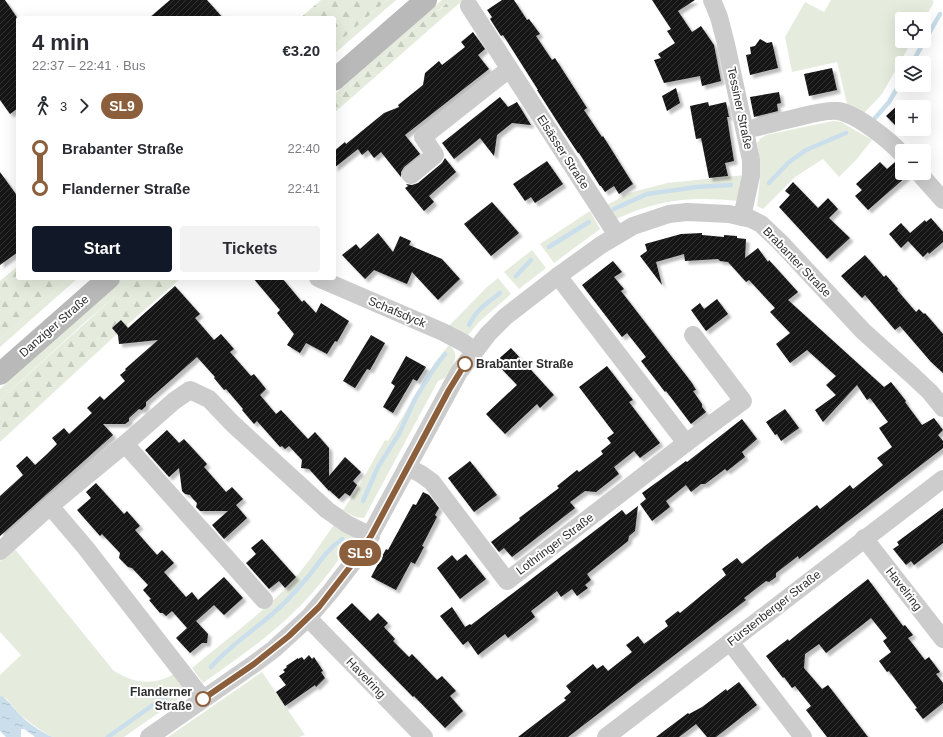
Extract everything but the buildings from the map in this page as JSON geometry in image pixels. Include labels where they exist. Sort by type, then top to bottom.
[{"type":"street","points":[[336,78],[426,0]]},
{"type":"street","name":"Tessiner Straße","points":[[712,0],[719,17],[751,160],[751,176],[742,217]]},
{"type":"street","name":"Elsässer Straße","points":[[469,6],[617,234]]},
{"type":"street","points":[[411,175],[435,155],[423,137],[509,69]]},
{"type":"street","points":[[745,130],[832,111],[848,115],[880,134],[895,148]]},
{"type":"street","points":[[925,180],[943,200]]},
{"type":"street","name":"Brabanter Straße","points":[[149,737],[274,649],[308,618],[350,567],[371,536],[459,372],[488,334],[505,317],[558,276],[617,234],[633,226],[670,214],[687,212],[729,214],[761,224],[863,332],[930,392],[943,408]]},
{"type":"street","points":[[558,276],[686,443]]},
{"type":"street","name":"Danziger Straße","points":[[0,374],[107,280]]},
{"type":"street","name":"Schafsdyck","points":[[323,280],[443,332],[464,343],[474,351]]},
{"type":"street","name":"Lothringer Straße","points":[[407,467],[421,474],[432,482],[507,581],[743,401],[693,335]]},
{"type":"street","points":[[0,551],[50,506],[174,401],[190,390],[209,399],[233,424],[327,510],[347,524],[371,536]]},
{"type":"street","points":[[125,444],[264,600]]},
{"type":"street","name":"Fürstenberger Straße","points":[[606,737],[943,479]]},
{"type":"street","points":[[50,506],[85,547],[203,699]]},
{"type":"street","name":"Havelring","points":[[864,538],[943,639]]},
{"type":"street","name":"Havelring","points":[[308,618],[424,737]]},
{"type":"street","points":[[730,642],[803,737]]},
{"type":"green space","points":[[321,0],[387,0],[336,44],[336,16],[302,16]]},
{"type":"green space","points":[[387,0],[396,0],[336,52],[336,44]]},
{"type":"green space","points":[[442,0],[448,0],[448,2],[437,11],[436,10],[336,98],[336,93]]},
{"type":"green space","points":[[448,0],[463,0],[336,111],[336,98],[436,10],[438,11],[448,2]]},
{"type":"green space","points":[[831,0],[932,0],[934,2],[928,12],[895,12],[895,48],[908,48],[904,56],[895,56],[895,71],[882,94],[864,113],[848,108],[837,62],[792,72],[785,37],[805,2],[824,12]]},
{"type":"green space","points":[[833,121],[841,122],[872,140],[857,159],[839,177],[823,159],[795,177],[763,209],[757,206],[760,161],[757,143],[761,138],[766,135]]},
{"type":"green space","points":[[745,175],[739,201],[691,199],[662,203],[632,212],[616,219],[605,206],[629,193],[667,183]]},
{"type":"green space","points":[[590,211],[600,229],[554,263],[540,244]]},
{"type":"green space","points":[[532,250],[546,268],[519,289],[504,272]]},
{"type":"green space","points":[[16,268],[16,280],[68,280],[0,339],[0,281]]},
{"type":"green space","points":[[498,278],[511,294],[479,322],[468,335],[448,327],[487,287]]},
{"type":"green space","points":[[68,280],[76,280],[0,347],[0,339]]},
{"type":"green space","points":[[121,280],[134,280],[0,400],[0,389]]},
{"type":"green space","points":[[133,280],[179,280],[126,326],[121,320],[112,328],[117,334],[0,442],[0,400]]},
{"type":"green space","points":[[449,345],[455,353],[453,365],[445,378],[438,381],[364,518],[356,517],[343,510],[356,491],[385,440],[388,441],[435,362]]},
{"type":"green space","points":[[335,523],[350,533],[354,538],[322,581],[290,616],[254,646],[203,683],[192,668],[251,620],[292,582]]},
{"type":"green space","points":[[14,548],[113,670],[128,678],[144,682],[160,680],[176,673],[187,693],[124,737],[53,737],[39,729],[19,714],[7,699],[0,697],[0,675],[21,655],[0,632],[0,561]]},
{"type":"green space","points":[[262,672],[305,735],[299,737],[168,737]]},
{"type":"water","points":[[1,696],[9,702],[26,721],[53,737],[35,737],[24,729],[21,729],[21,737],[6,737],[0,731]]},
{"type":"waterway","points":[[916,56],[940,14]]},
{"type":"waterway","points":[[875,118],[889,102],[895,92]]},
{"type":"waterway","points":[[769,183],[789,162],[806,150],[846,133]]},
{"type":"waterway","points":[[614,209],[647,194],[697,187],[731,185]]},
{"type":"waterway","points":[[549,247],[589,222]]},
{"type":"waterway","points":[[516,276],[531,260]]},
{"type":"waterway","points":[[469,325],[478,311],[500,293]]},
{"type":"waterway","points":[[363,501],[378,467],[399,434],[415,399],[445,354]]},
{"type":"waterway","points":[[211,667],[227,651],[272,615],[304,582],[321,559],[342,539]]},
{"type":"waterway","points":[[108,737],[157,702],[176,692]]},
{"type":"bus line","name":"SL9","points":[[203,699],[274,649],[319,607],[361,552],[371,536],[449,390],[465,364]]},
{"type":"place","name":"Brabanter Straße","points":[[465,364]]},
{"type":"place","name":"Flanderner Straße","points":[[203,699]]}]
